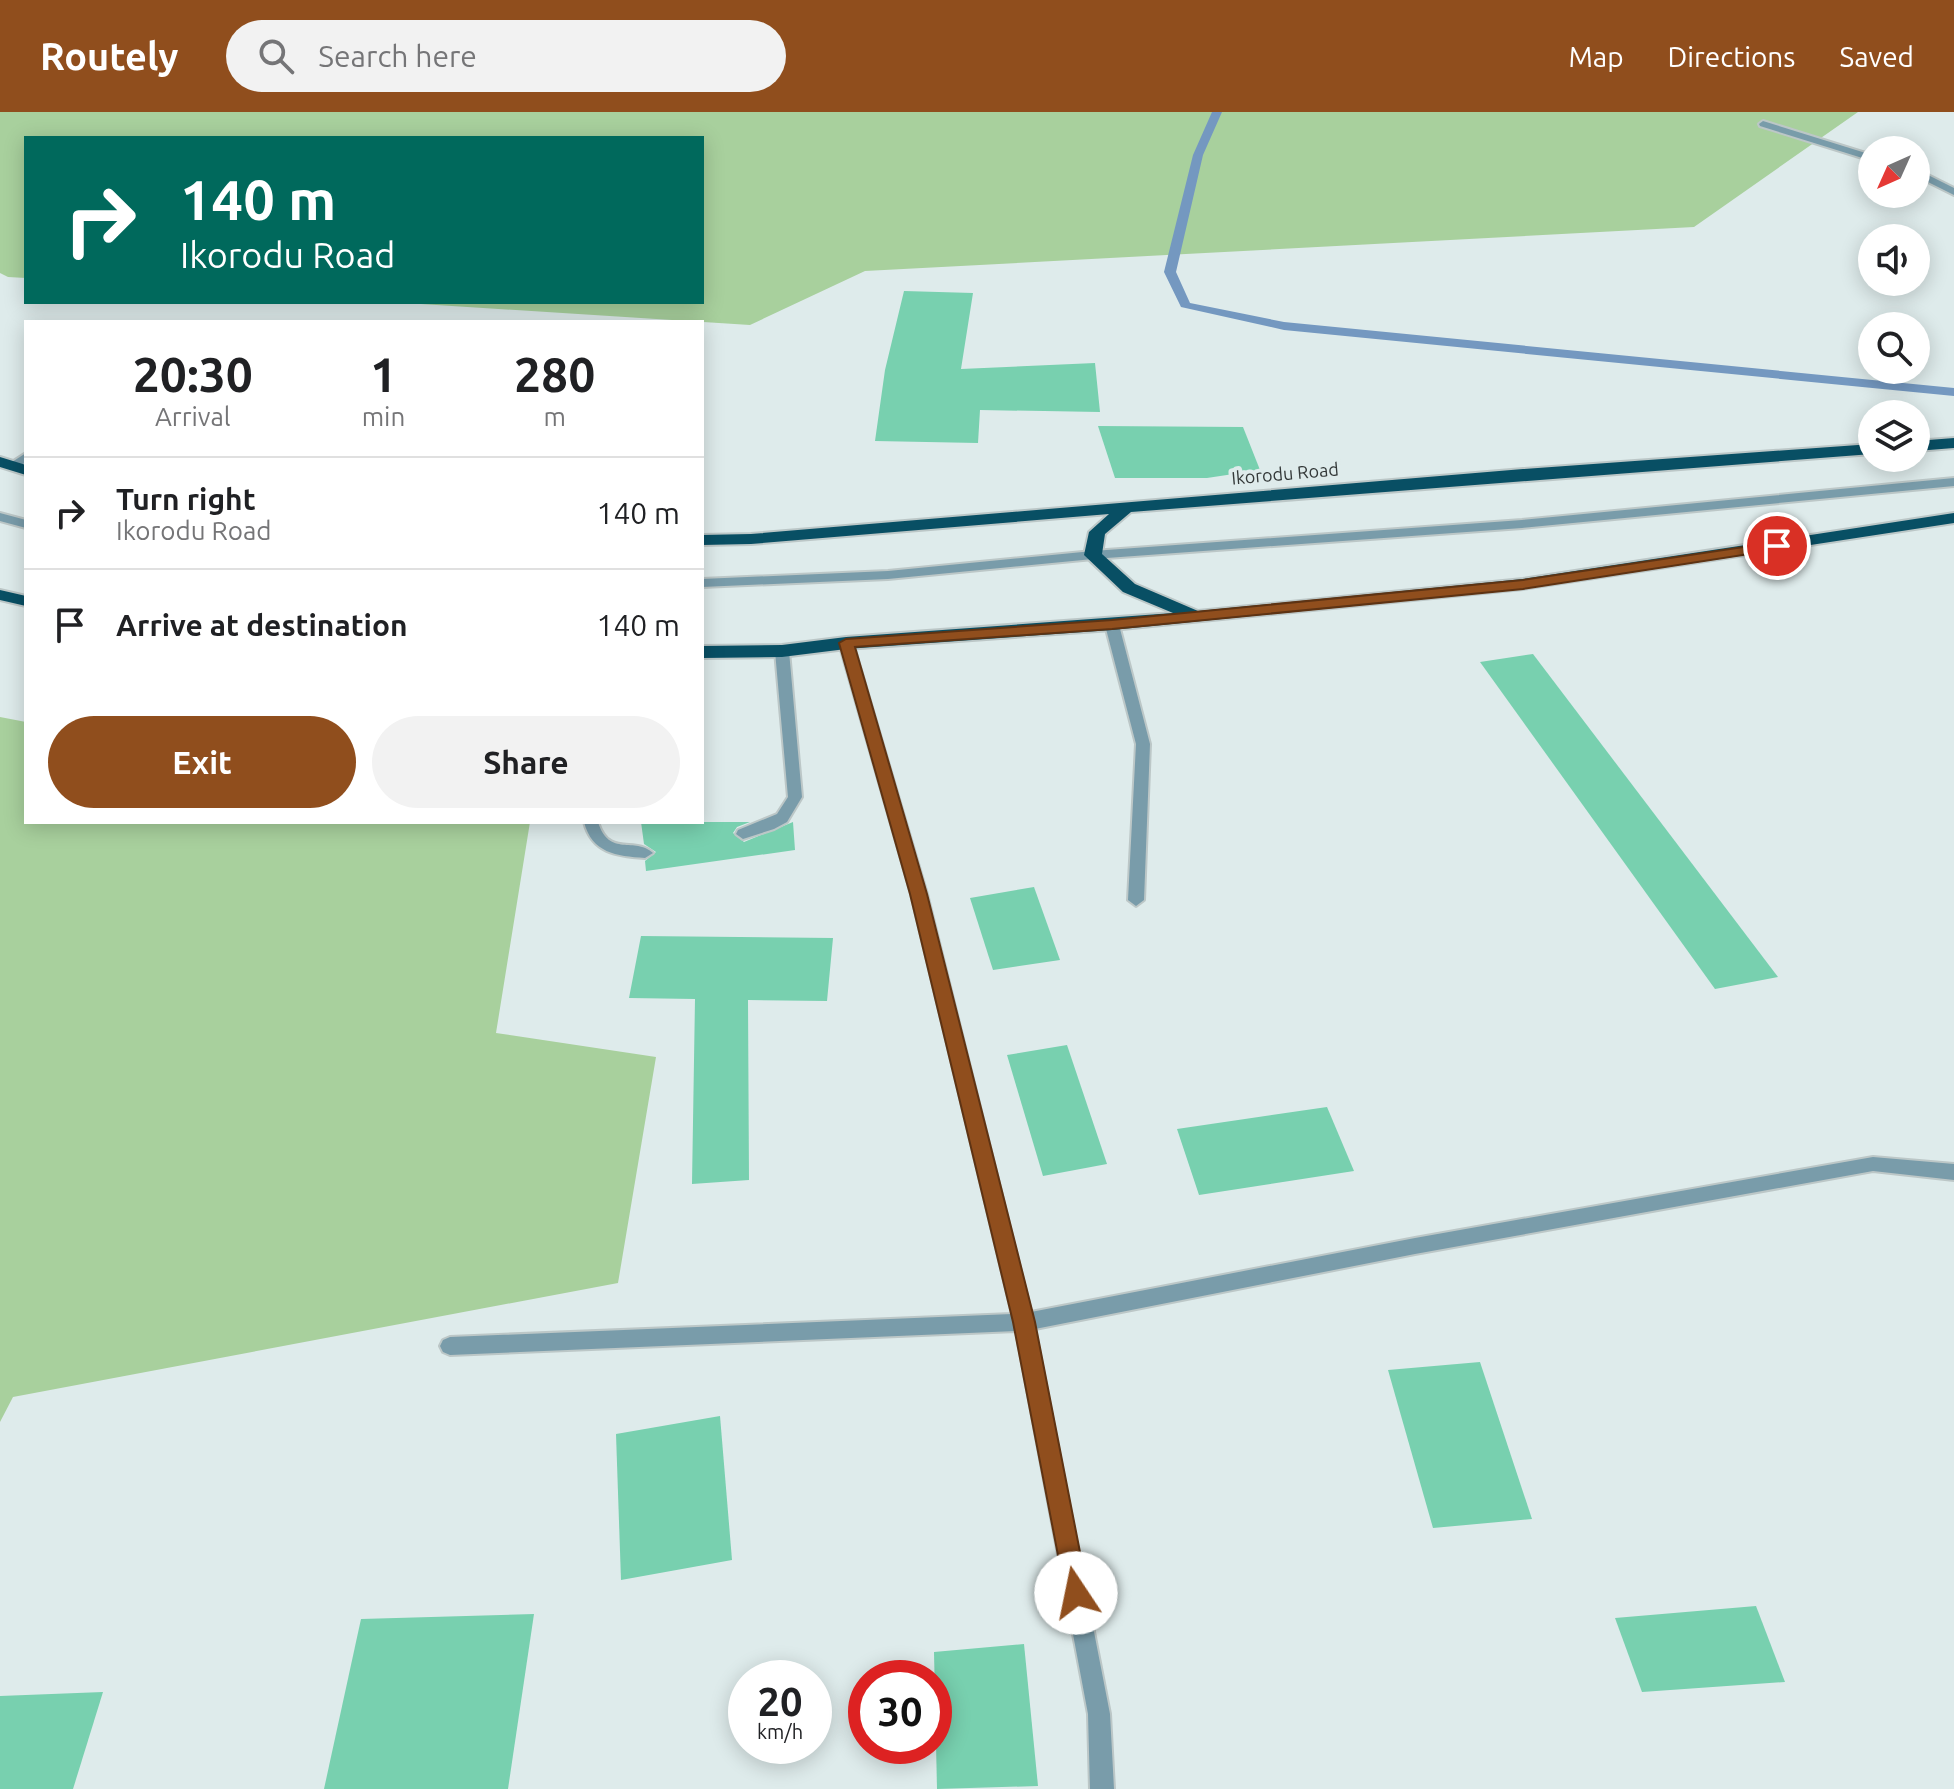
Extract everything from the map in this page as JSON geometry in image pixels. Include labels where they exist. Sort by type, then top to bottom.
[{"type":"highway","points":[[1930,445],[1954,443]]},
{"type":"highway","name":"Ikorodu Road","points":[[704,540],[751,539],[1523,474],[1858,450]]},
{"type":"highway","points":[[1126,508],[1097,532],[1093,555],[1129,588],[1193,615]]},
{"type":"highway","points":[[704,652],[782,651],[846,643],[1112,625],[1523,584],[1954,518]]},
{"type":"highway","points":[[0,595],[24,601]]},
{"type":"street","points":[[1763,124],[1858,154]]},
{"type":"street","points":[[1930,179],[1954,192]]},
{"type":"street","points":[[704,583],[888,575],[1093,555],[1522,524],[1954,482]]},
{"type":"street","points":[[0,517],[24,523]]},
{"type":"street","points":[[1112,625],[1143,744],[1136,900]]},
{"type":"street","points":[[846,643],[919,894],[1024,1322],[1099,1714],[1102,1789]]},
{"type":"street","points":[[743,834],[779,822],[792,811],[795,797],[782,651]]},
{"type":"street","points":[[591,824],[594,837],[605,846],[616,851],[645,853]]},
{"type":"street","points":[[450,1346],[1024,1322],[1415,1246],[1873,1164],[1954,1172]]},
{"type":"green space","points":[[0,112],[1858,112],[1694,227],[865,271],[750,325],[421,304],[704,304],[704,136],[24,136],[24,278],[0,273]]},
{"type":"green space","points":[[0,717],[24,722],[24,824],[530,824],[496,1033],[656,1057],[618,1283],[13,1397],[0,1422]]},
{"type":"building","points":[[904,291],[973,293],[961,369],[1095,363],[1100,412],[980,410],[978,443],[875,441],[885,370]]},
{"type":"building","points":[[1098,426],[1243,427],[1260,470],[1207,478],[1115,478]]},
{"type":"building","points":[[1533,654],[1778,977],[1715,989],[1480,662]]},
{"type":"building","points":[[750,822],[737,827],[733,833],[744,842],[793,822],[795,850],[646,871],[645,861],[656,852],[644,844],[641,824]]},
{"type":"building","points":[[1034,887],[1060,960],[993,970],[970,898]]},
{"type":"building","points":[[641,936],[833,938],[827,1001],[748,1000],[749,1180],[692,1184],[695,999],[629,998]]},
{"type":"building","points":[[1067,1045],[1107,1164],[1043,1176],[1007,1055]]},
{"type":"building","points":[[1327,1107],[1354,1171],[1199,1195],[1177,1129]]},
{"type":"building","points":[[1480,1362],[1532,1519],[1433,1528],[1388,1370]]},
{"type":"building","points":[[720,1416],[732,1560],[621,1580],[616,1434]]},
{"type":"building","points":[[1756,1606],[1785,1682],[1642,1692],[1615,1618]]},
{"type":"building","points":[[534,1614],[508,1789],[324,1789],[361,1619]]},
{"type":"building","points":[[1024,1644],[1038,1786],[937,1789],[936,1764],[952,1764],[952,1660],[934,1660],[934,1652]]},
{"type":"building","points":[[103,1692],[73,1789],[0,1789],[0,1696]]},
{"type":"waterway","points":[[1217,112],[1198,155],[1170,272],[1185,305],[1284,326],[1954,392]]},
{"type":"route","points":[[1076,1593],[1024,1322],[919,894],[846,643],[1112,625],[1523,584],[1777,546]]}]
